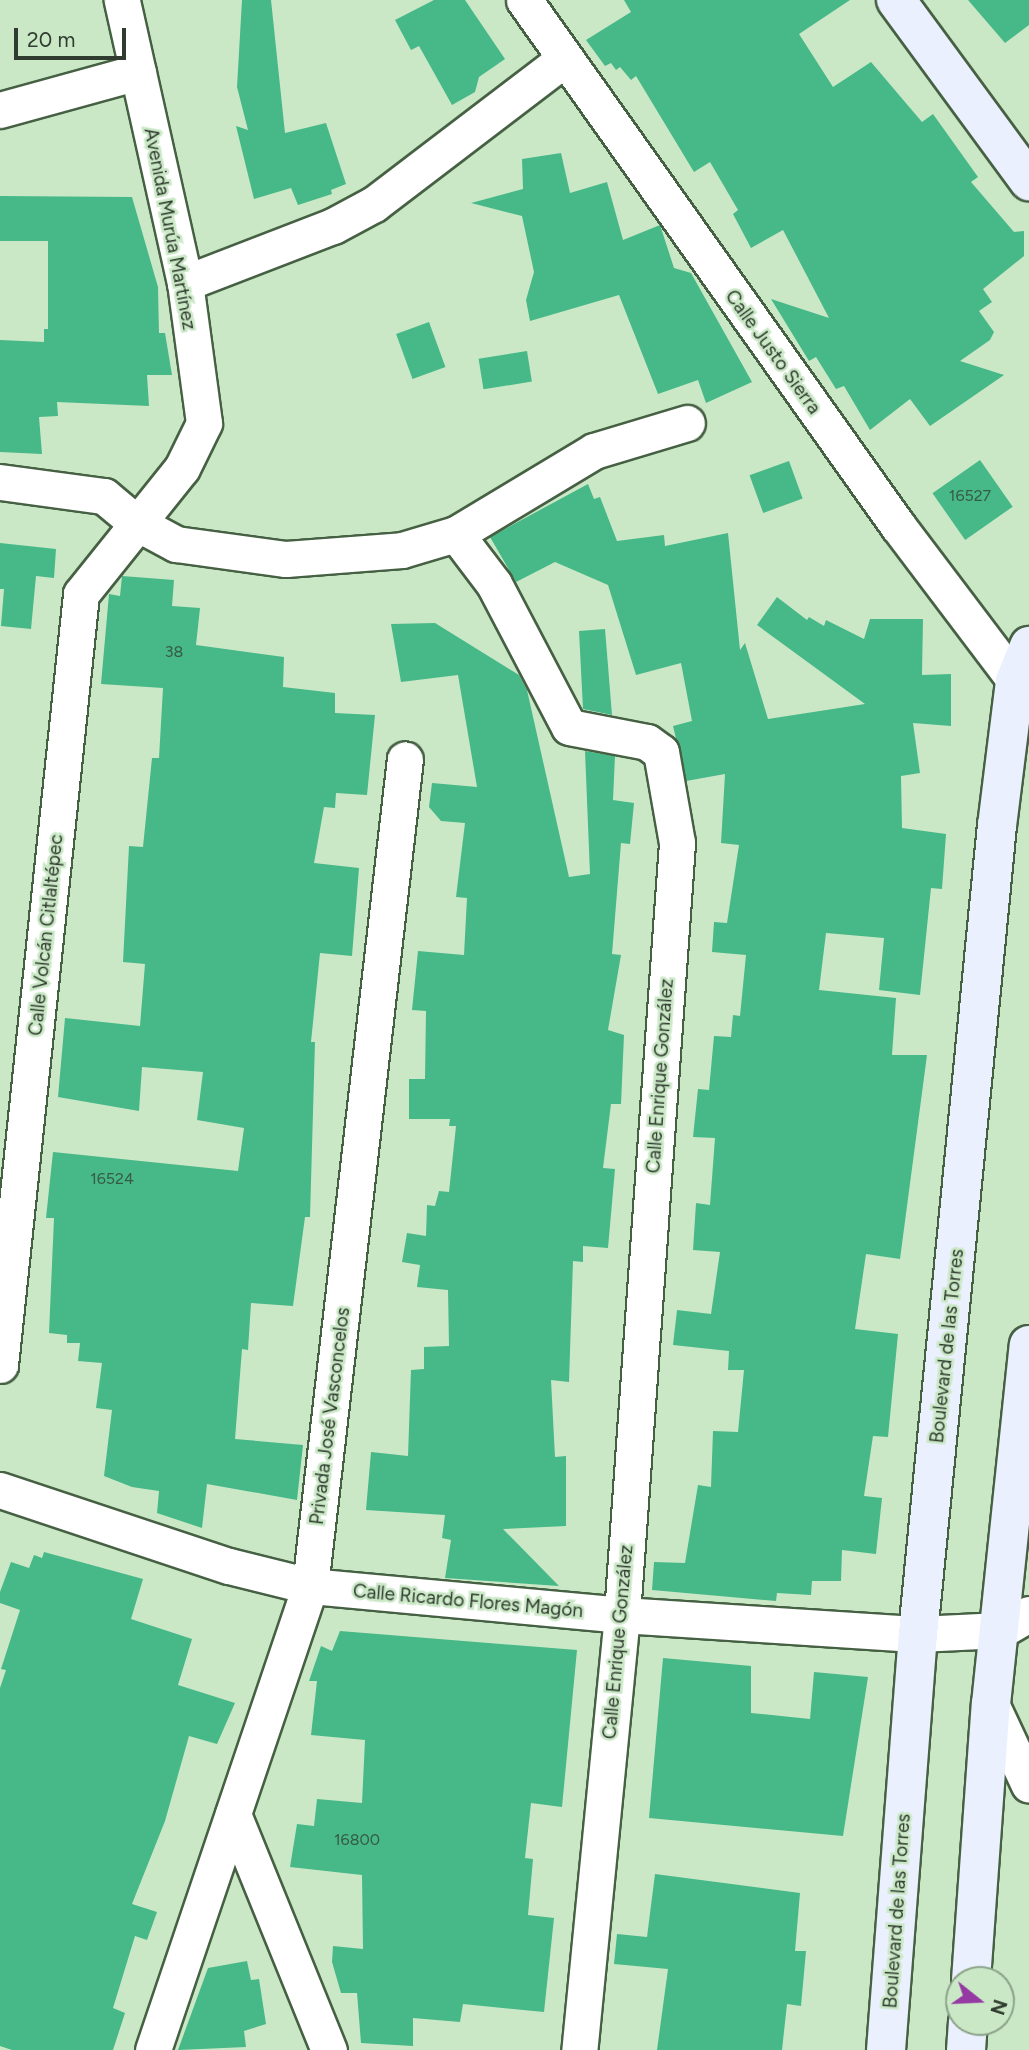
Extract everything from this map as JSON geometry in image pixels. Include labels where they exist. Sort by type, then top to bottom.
[{"type":"street","name":"Avenida Murúa Martínez","points":[[121,0],[185,283],[204,423],[182,468],[135,522]]},
{"type":"street","name":"Calle Justo Sierra","points":[[523,0],[563,60],[1022,690]]},
{"type":"street","points":[[896,0],[1029,181]]},
{"type":"street","points":[[185,283],[333,226],[374,204],[563,60]]},
{"type":"street","points":[[0,110],[138,72]]},
{"type":"street","points":[[0,482],[104,496],[135,522],[176,544],[286,559],[402,550],[456,534],[594,451],[687,423]]},
{"type":"street","name":"Calle Volcán Citlaltépec","points":[[0,1365],[81,594],[135,522]]},
{"type":"street","name":"Calle Enrique González","points":[[456,534],[494,584],[569,727],[647,742],[661,752],[667,768],[677,843],[622,1615],[579,2050]]},
{"type":"street","name":"Boulevard de las Torres","points":[[886,2050],[918,1634],[1029,646]]},
{"type":"street","name":"Privada José Vasconcelos","points":[[153,2050],[310,1586],[405,760]]},
{"type":"street","points":[[972,1966],[991,1704],[1015,1622],[1029,1345]]},
{"type":"street","name":"Calle Ricardo Flores Magón","points":[[0,1490],[229,1566],[310,1586],[622,1615],[918,1634],[1015,1622]]},
{"type":"street","points":[[991,1704],[1029,1785]]},
{"type":"street","points":[[233,1814],[329,2050]]},
{"type":"building","points":[[242,0],[271,0],[285,133],[326,123],[346,184],[331,190],[332,194],[298,205],[291,188],[254,199],[236,126],[248,130],[237,87]]},
{"type":"building","points":[[434,0],[465,0],[505,59],[479,77],[475,92],[452,105],[419,46],[411,50],[395,20]]},
{"type":"building","points":[[624,0],[850,0],[799,34],[833,87],[871,62],[922,122],[933,114],[978,177],[971,182],[1014,232],[1024,231],[1024,256],[983,289],[992,302],[979,311],[994,332],[990,340],[960,361],[1004,375],[930,426],[910,399],[870,430],[844,386],[836,389],[816,357],[809,361],[771,299],[829,318],[783,230],[751,248],[733,214],[738,210],[710,162],[694,172],[636,76],[631,80],[620,67],[616,70],[611,63],[605,66],[586,40],[631,12]]},
{"type":"building","points":[[968,0],[1029,0],[1029,25],[1005,43]]},
{"type":"building","points":[[561,153],[570,193],[607,182],[623,240],[660,225],[674,268],[691,273],[752,382],[706,403],[698,380],[658,394],[619,295],[530,321],[526,300],[534,272],[522,216],[471,203],[523,189],[522,159]]},
{"type":"building","points":[[0,196],[132,197],[158,287],[159,333],[165,333],[172,375],[147,375],[149,406],[57,402],[58,416],[39,417],[42,454],[0,452],[0,340],[44,342],[44,329],[48,329],[48,241],[0,241]]},
{"type":"building","points":[[429,322],[445,367],[413,379],[396,334]]},
{"type":"building","points":[[527,351],[532,382],[483,389],[479,359]]},
{"type":"building","points":[[980,460],[1013,507],[965,540],[932,493]]},
{"type":"building","points":[[789,461],[803,499],[763,513],[750,475]]},
{"type":"building","points":[[588,484],[594,499],[600,497],[617,541],[664,535],[665,546],[728,533],[740,650],[745,643],[768,719],[865,704],[757,625],[777,597],[807,620],[809,617],[824,626],[826,620],[864,639],[870,619],[923,619],[922,675],[951,674],[951,726],[913,723],[920,773],[901,776],[902,828],[946,834],[942,889],[931,888],[920,995],[879,990],[884,938],[826,933],[819,990],[896,998],[892,1055],[927,1055],[900,1259],[866,1254],[855,1329],[898,1334],[888,1437],[873,1436],[864,1496],[882,1498],[876,1554],[842,1550],[841,1581],[812,1581],[811,1595],[777,1593],[776,1601],[652,1590],[654,1562],[685,1563],[698,1485],[711,1487],[713,1431],[738,1432],[744,1370],[728,1370],[729,1351],[673,1345],[677,1310],[711,1314],[720,1252],[693,1250],[696,1203],[710,1205],[715,1138],[693,1137],[698,1089],[709,1090],[714,1036],[731,1037],[733,1015],[740,1016],[746,955],[712,952],[714,922],[727,923],[739,845],[721,843],[725,774],[686,781],[673,726],[692,721],[681,663],[636,675],[608,585],[555,562],[516,582],[490,537]]},
{"type":"building","points":[[0,543],[56,549],[54,578],[36,576],[31,629],[1,626],[4,589],[0,589]]},
{"type":"building","points":[[122,576],[174,580],[172,606],[200,608],[196,645],[284,657],[283,687],[335,693],[335,713],[375,715],[367,795],[336,793],[335,808],[324,807],[314,863],[359,868],[352,956],[320,953],[311,1042],[315,1042],[310,1217],[305,1217],[293,1306],[251,1303],[248,1350],[242,1349],[235,1439],[303,1445],[297,1500],[207,1484],[202,1528],[157,1513],[159,1491],[132,1487],[104,1476],[112,1410],[96,1408],[102,1363],[78,1361],[80,1343],[67,1343],[67,1335],[49,1333],[54,1218],[46,1218],[53,1152],[238,1171],[244,1128],[197,1120],[203,1072],[142,1067],[139,1111],[58,1097],[65,1018],[140,1026],[145,964],[123,962],[129,846],[143,847],[152,758],[159,758],[163,688],[101,684],[109,594],[120,596]]},
{"type":"building","points":[[435,623],[519,675],[527,690],[569,877],[590,874],[585,751],[615,756],[613,800],[634,803],[630,844],[621,843],[612,954],[621,955],[608,1030],[624,1035],[621,1104],[611,1104],[603,1168],[615,1169],[608,1248],[583,1246],[583,1262],[573,1261],[569,1382],[551,1380],[555,1457],[566,1456],[566,1526],[503,1529],[559,1586],[445,1578],[451,1540],[442,1538],[445,1515],[366,1510],[371,1452],[408,1456],[411,1370],[424,1369],[424,1347],[449,1346],[448,1290],[417,1287],[420,1265],[402,1262],[407,1233],[426,1236],[427,1205],[435,1206],[439,1191],[449,1192],[456,1126],[449,1126],[450,1119],[409,1119],[409,1079],[425,1079],[426,1011],[412,1010],[418,951],[464,955],[467,898],[456,897],[465,823],[441,821],[429,807],[432,783],[477,787],[458,675],[401,682],[391,624]]},
{"type":"building","points":[[605,629],[612,715],[583,709],[579,631]]},
{"type":"building","points":[[44,1552],[143,1579],[131,1619],[192,1639],[178,1685],[235,1703],[217,1744],[189,1736],[165,1821],[132,1904],[157,1912],[147,1940],[135,1936],[113,2008],[125,2013],[113,2050],[12,2050],[0,2046],[0,1688],[6,1670],[1,1669],[20,1610],[0,1603],[0,1592],[11,1562],[29,1568],[34,1555],[42,1558]]},
{"type":"building","points":[[340,1631],[577,1650],[562,1807],[531,1803],[525,1858],[533,1859],[528,1915],[554,1918],[544,2012],[463,2004],[460,2022],[413,2018],[413,2046],[361,2043],[357,1993],[341,1993],[332,1962],[333,1946],[363,1949],[362,1875],[290,1867],[297,1824],[314,1826],[317,1799],[362,1803],[365,1740],[311,1735],[317,1681],[309,1681],[321,1646],[332,1651]]},
{"type":"building","points":[[663,1658],[751,1666],[751,1713],[810,1719],[814,1672],[868,1677],[843,1836],[649,1818]]},
{"type":"building","points":[[655,1874],[800,1893],[795,1951],[806,1951],[801,2006],[787,2004],[782,2050],[657,2050],[668,1969],[614,1964],[617,1934],[647,1937]]},
{"type":"building","points":[[247,1961],[251,1980],[259,1979],[266,2024],[244,2031],[246,2047],[178,2050],[208,1968]]}]
